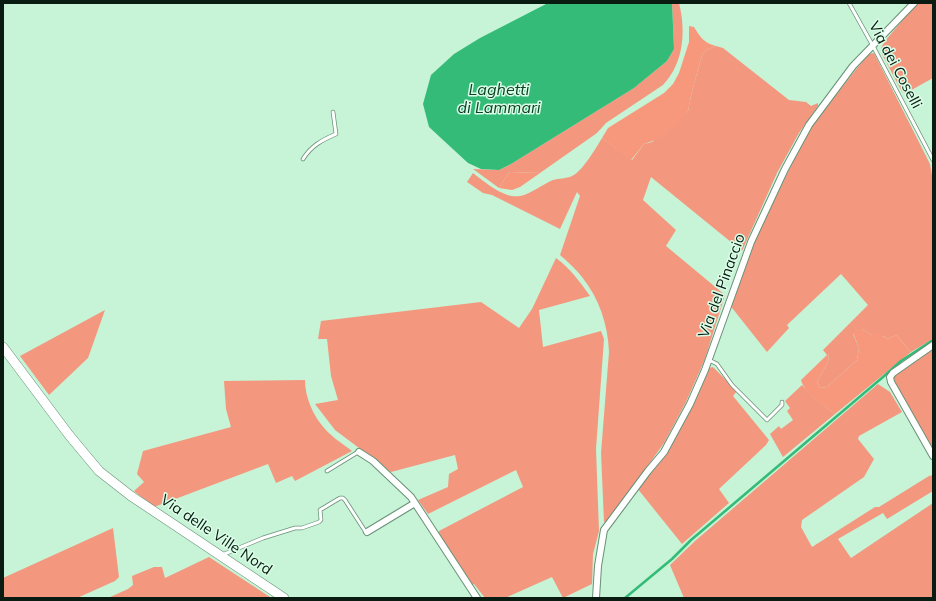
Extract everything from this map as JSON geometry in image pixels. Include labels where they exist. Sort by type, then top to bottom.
[{"type":"street","name":"Via del Pinaccio","points":[[596,598],[598,566],[604,530],[664,452],[690,404],[709,360],[751,242],[785,169],[809,125],[853,66],[914,3]]},
{"type":"street","points":[[933,345],[893,373],[890,377],[891,382],[933,456]]},
{"type":"street","name":"Via delle Ville Nord","points":[[3,347],[69,435],[99,472],[131,496],[284,598]]},
{"type":"street","points":[[359,452],[373,461],[411,497],[477,598]]},
{"type":"street","points":[[367,532],[415,503]]},
{"type":"lane","name":"Via dei Coselli","points":[[849,3],[933,160]]},
{"type":"lane","points":[[303,159],[308,151],[322,140],[336,134],[333,112]]},
{"type":"lane","points":[[709,360],[717,364],[732,385],[767,420],[782,405],[782,402]]},
{"type":"lane","points":[[327,471],[359,452]]},
{"type":"lane","points":[[220,555],[263,538],[319,522],[321,520],[320,510],[340,498],[345,500],[367,532]]},
{"type":"shaded area","points":[[672,3],[679,3],[683,35],[682,46],[675,67],[663,85],[606,123],[597,133],[540,173],[509,172],[499,188],[473,169],[499,170],[511,164],[634,88],[667,61],[674,49]]},
{"type":"shaded area","points":[[917,3],[933,3],[933,78],[906,93],[902,92],[882,54],[881,48],[885,41]]},
{"type":"shaded area","points":[[689,26],[694,27],[700,37],[705,41],[716,46],[706,50],[702,55],[688,111],[661,138],[644,144],[631,160],[602,138],[608,128],[664,93],[673,84],[679,73],[689,42]]},
{"type":"shaded area","points":[[716,46],[723,48],[789,100],[806,102],[811,106],[818,103],[818,106],[799,133],[777,173],[742,251],[651,177],[643,200],[676,230],[666,246],[725,295],[705,359],[686,402],[664,443],[609,520],[604,522],[601,453],[609,352],[607,332],[602,312],[588,285],[577,271],[560,255],[580,196],[577,192],[560,229],[492,195],[483,193],[467,182],[473,173],[501,192],[514,196],[524,195],[553,180],[567,178],[576,174],[602,138],[632,160],[644,144],[652,142],[688,111],[702,55],[706,50]]},
{"type":"shaded area","points":[[874,53],[930,164],[933,181],[933,339],[911,352],[896,335],[888,339],[883,336],[872,335],[862,329],[853,334],[859,348],[857,360],[827,387],[820,388],[817,382],[828,362],[829,354],[827,355],[823,350],[868,305],[841,274],[787,325],[789,328],[767,352],[729,304],[760,229],[808,131],[857,68],[869,54]]},
{"type":"shaded area","points":[[509,172],[540,173],[520,187],[512,190],[499,188]]},
{"type":"shaded area","points":[[556,258],[579,280],[590,296],[539,310],[543,347],[601,331],[604,339],[596,449],[599,531],[593,554],[592,584],[563,598],[552,577],[505,598],[485,598],[474,584],[471,586],[439,535],[439,531],[523,487],[516,470],[428,514],[418,500],[448,487],[449,474],[458,469],[455,455],[391,472],[335,430],[315,404],[338,400],[331,376],[327,339],[318,339],[321,321],[481,302],[519,328],[532,309]]},
{"type":"shaded area","points":[[105,310],[88,358],[49,395],[20,356]]},
{"type":"shaded area","points":[[856,329],[862,329],[872,335],[877,333],[888,339],[896,335],[911,352],[835,414],[810,395],[801,380],[829,353],[828,362],[817,382],[820,388],[827,387],[857,360],[859,348],[853,333]]},
{"type":"shaded area","points":[[933,349],[933,452],[893,381],[896,373]]},
{"type":"shaded area","points":[[713,367],[737,391],[733,396],[769,440],[766,445],[719,489],[729,503],[682,544],[637,488],[656,465],[706,372],[709,368]]},
{"type":"shaded area","points":[[305,380],[308,400],[317,418],[334,438],[352,451],[295,481],[292,476],[276,483],[268,464],[154,507],[134,491],[144,482],[137,474],[143,451],[231,427],[226,409],[224,381]]},
{"type":"shaded area","points":[[878,384],[890,392],[902,412],[859,436],[858,439],[874,459],[864,477],[802,520],[801,527],[812,547],[875,507],[879,507],[933,475],[933,491],[887,519],[883,513],[838,539],[851,558],[933,503],[933,597],[684,598],[670,565],[695,541]]},
{"type":"shaded area","points":[[802,385],[813,397],[835,414],[783,457],[770,434],[779,426],[781,429],[793,420],[787,411],[790,408],[785,401]]},
{"type":"shaded area","points":[[113,528],[119,577],[115,581],[77,598],[3,598],[3,578]]},
{"type":"shaded area","points":[[209,557],[270,597],[108,598],[128,589],[133,585],[132,576],[154,567],[162,567],[165,578]]},
{"type":"water","name":"Laghetti di Lammari","points":[[548,3],[672,3],[674,49],[667,61],[634,88],[511,164],[499,170],[481,169],[468,163],[429,127],[423,104],[431,75],[454,54],[480,38]]},
{"type":"waterway","points":[[625,598],[901,361],[933,340]]}]
